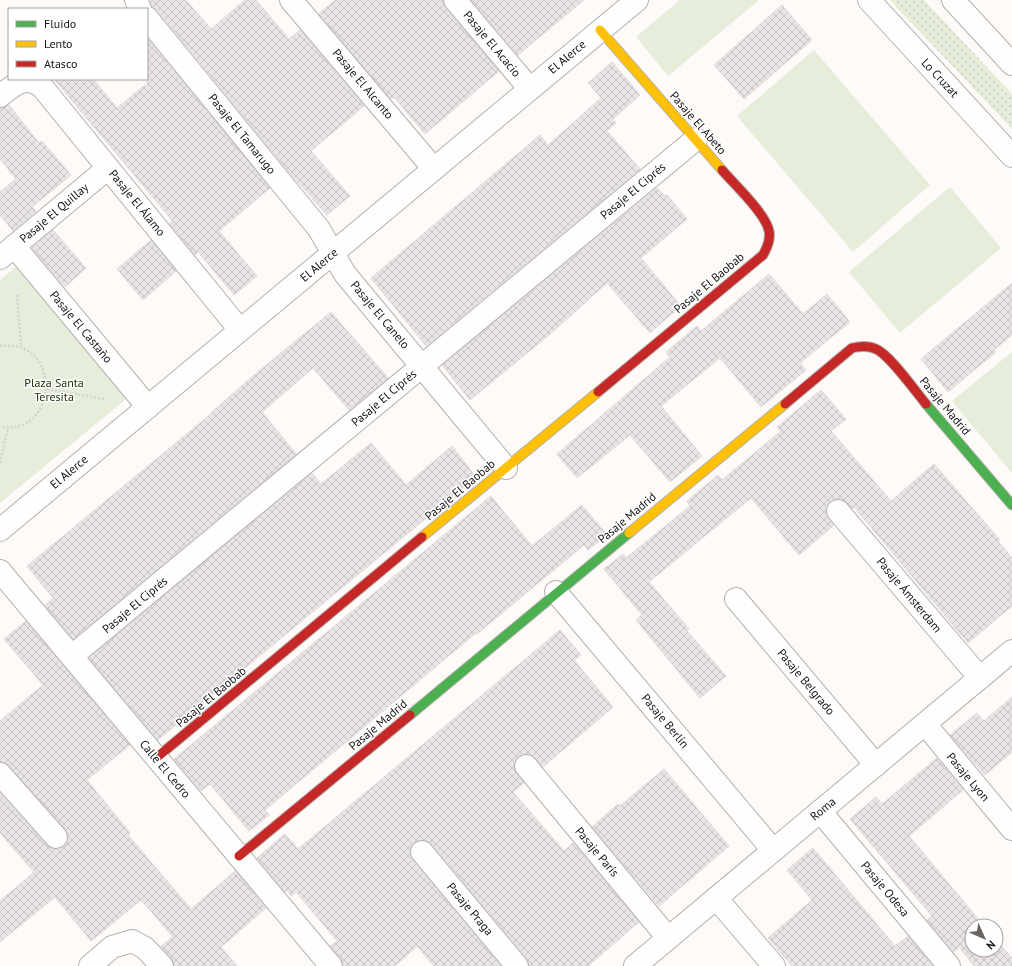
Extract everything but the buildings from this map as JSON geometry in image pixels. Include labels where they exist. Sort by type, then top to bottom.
[{"type":"street","name":"Pasaje El Alcanto","points":[[291,0],[434,169]]},
{"type":"street","name":"Pasaje El Acacio","points":[[455,0],[530,89]]},
{"type":"street","name":"Lo Cruzat","points":[[868,0],[1012,156]]},
{"type":"street","points":[[953,0],[1012,64]]},
{"type":"street","name":"El Alerce","points":[[0,530],[530,89],[600,30],[629,3]]},
{"type":"street","name":"Pasaje El Tamarugo","points":[[148,19],[319,229],[333,253]]},
{"type":"street","name":"Pasaje El Abeto","points":[[600,30],[763,218],[769,226],[771,236]]},
{"type":"street","name":"Pasaje El Álamo","points":[[0,96],[22,80],[30,80],[43,88],[240,330]]},
{"type":"street","name":"Pasaje El Ciprés","points":[[72,656],[696,139]]},
{"type":"street","name":"Pasaje El Quillay","points":[[7,252],[108,168]]},
{"type":"street","name":"Pasaje El Baobab","points":[[156,758],[763,254],[769,246],[771,236]]},
{"type":"street","name":"Pasaje El Castaño","points":[[7,252],[148,407]]},
{"type":"street","name":"Pasaje El Canelo","points":[[333,253],[345,274],[506,468]]},
{"type":"street","name":"Pasaje Madrid","points":[[239,856],[846,352],[860,345],[875,347],[889,358],[1012,505]]},
{"type":"street","name":"Pasaje Ámsterdam","points":[[838,511],[980,678]]},
{"type":"street","name":"Calle El Cedro","points":[[0,571],[331,966]]},
{"type":"street","name":"Pasaje Berlín","points":[[556,592],[774,850]]},
{"type":"street","name":"Pasaje Belgrado","points":[[736,599],[876,765]]},
{"type":"street","name":"Roma","points":[[635,966],[1012,651]]},
{"type":"street","name":"Pasaje Lyon","points":[[925,724],[1012,829]]},
{"type":"street","name":"Pasaje París","points":[[526,766],[668,938]]},
{"type":"street","points":[[0,774],[56,837]]},
{"type":"street","name":"Pasaje Odesa","points":[[820,811],[949,966]]},
{"type":"street","name":"Pasaje Praga","points":[[422,852],[517,966]]},
{"type":"street","points":[[716,898],[774,966]]},
{"type":"street","points":[[90,966],[112,947],[132,941],[145,948],[162,966]]},
{"type":"path","points":[[17,293],[21,348]]},
{"type":"path","points":[[0,346],[6,345],[21,348],[34,356],[42,368],[47,389],[41,408],[31,419],[23,424],[8,428],[0,427]]},
{"type":"path","points":[[47,389],[148,407]]},
{"type":"path","points":[[0,462],[8,428]]},
{"type":"green space","points":[[680,0],[759,0],[668,76],[636,37]]},
{"type":"green space","points":[[890,0],[924,0],[1012,94],[1012,129]]},
{"type":"green space","points":[[814,50],[930,185],[853,252],[737,116]]},
{"type":"green space","points":[[950,187],[1001,248],[900,333],[849,272]]},
{"type":"green space","name":"Plaza Santa Teresita","points":[[17,266],[131,395],[0,503],[0,280]]},
{"type":"green space","points":[[1012,352],[1012,473],[952,401]]},
{"type":"traffic: fast","points":[[926,404],[1012,505]]},
{"type":"traffic: fast","points":[[410,715],[629,533]]},
{"type":"traffic: slow","points":[[600,30],[722,170]]},
{"type":"traffic: slow","points":[[422,537],[598,392]]},
{"type":"traffic: slow","points":[[629,533],[785,404]]},
{"type":"traffic: jam","points":[[598,392],[763,255],[769,241],[767,224],[756,208],[722,170]]},
{"type":"traffic: jam","points":[[785,404],[852,348],[864,346],[876,349],[888,358],[926,404]]},
{"type":"traffic: jam","points":[[156,758],[422,537]]},
{"type":"traffic: jam","points":[[239,856],[410,715]]}]
